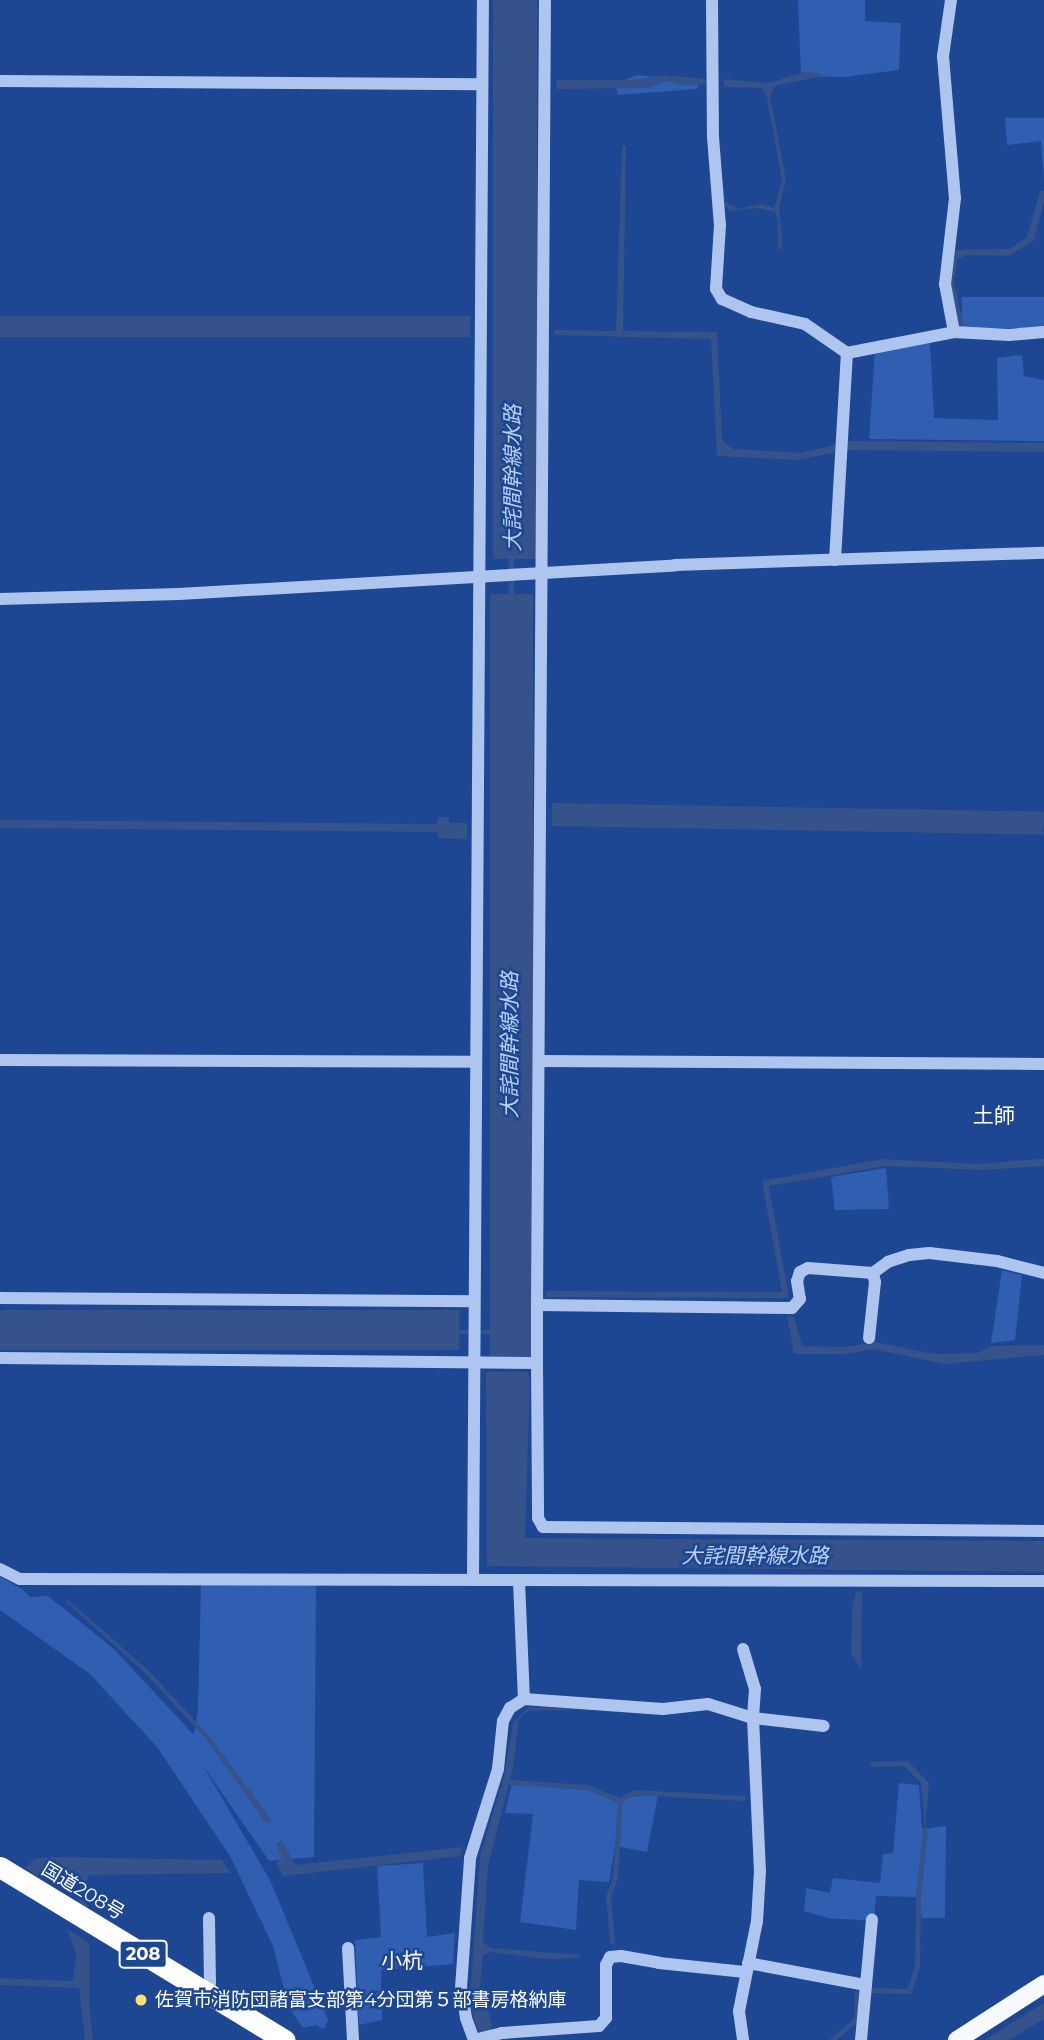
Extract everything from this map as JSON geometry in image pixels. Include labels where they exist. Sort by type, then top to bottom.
[{"type":"highway","name":"国道208号","points":[[2,1871],[285,2040]]},
{"type":"main road","points":[[957,2040],[1044,1984]]},
{"type":"street","points":[[473,1580],[483,0]]},
{"type":"street","points":[[545,0],[538,1518],[543,1527],[1044,1531]]},
{"type":"street","points":[[712,0],[713,137],[720,225],[716,289],[722,299],[751,312],[805,324],[847,353],[954,332],[1009,335],[1044,332]]},
{"type":"street","points":[[951,0],[943,56],[955,198],[945,284],[954,332]]},
{"type":"street","points":[[0,81],[482,84]]},
{"type":"street","points":[[835,560],[847,353]]},
{"type":"street","points":[[0,599],[179,594],[675,565],[1044,554]]},
{"type":"street","points":[[0,1060],[476,1062]]},
{"type":"street","points":[[539,1061],[1044,1064]]},
{"type":"street","points":[[537,1305],[792,1308],[800,1299],[797,1281],[800,1272],[808,1268],[873,1273],[898,1259],[929,1253],[997,1261],[1044,1273]]},
{"type":"street","points":[[869,1338],[875,1282],[873,1273]]},
{"type":"street","points":[[0,1298],[474,1301]]},
{"type":"street","points":[[0,1358],[537,1363]]},
{"type":"street","points":[[0,1569],[20,1579],[1044,1581]]},
{"type":"street","points":[[519,1581],[524,1699]]},
{"type":"street","points":[[743,1649],[755,1689],[753,1718],[760,1871],[757,1921],[739,2011],[743,2040]]},
{"type":"street","points":[[824,1726],[753,1718],[708,1704],[663,1709],[524,1699],[510,1708],[503,1721],[498,1769],[470,1858],[461,1988],[466,2018],[474,2040],[502,2034],[586,2033],[599,2026],[606,2018],[606,1965],[610,1957],[621,1956],[659,1964],[746,1967],[866,1985]]},
{"type":"street","points":[[206,1992],[210,1983],[209,1918]]},
{"type":"street","points":[[861,2040],[872,1919]]},
{"type":"street","points":[[348,1948],[353,2040]]},
{"type":"shaded area","points":[[798,0],[865,0],[865,21],[901,23],[899,70],[843,77],[801,76]]},
{"type":"shaded area","points":[[637,75],[699,82],[697,89],[618,95],[615,84]]},
{"type":"shaded area","points":[[1005,118],[1044,118],[1044,181],[1041,141],[1007,145]]},
{"type":"shaded area","points":[[962,297],[1044,297],[1044,328],[962,328]]},
{"type":"shaded area","points":[[930,341],[934,418],[998,420],[997,358],[1022,355],[1024,376],[1044,380],[1044,441],[869,439],[875,351]]},
{"type":"shaded area","points":[[886,1168],[889,1209],[835,1210],[831,1177]]},
{"type":"shaded area","points":[[1002,1270],[1022,1275],[1015,1340],[991,1343]]},
{"type":"shaded area","points":[[0,1577],[22,1589],[30,1597],[48,1596],[114,1649],[194,1735],[198,1710],[201,1584],[316,1584],[314,1857],[269,1861],[202,1764],[270,1880],[328,2020],[324,2029],[316,2025],[303,2028],[289,2008],[273,1946],[230,1856],[157,1747],[90,1674],[0,1610]]},
{"type":"shaded area","points":[[899,1783],[919,1785],[922,1829],[946,1826],[945,1918],[922,1918],[918,1897],[876,1896],[874,1921],[828,1918],[804,1911],[806,1888],[830,1893],[833,1878],[880,1883],[883,1854],[893,1853]]},
{"type":"shaded area","points":[[512,1784],[587,1790],[617,1802],[636,1796],[658,1795],[647,1852],[615,1846],[609,1882],[579,1880],[576,1930],[520,1922],[533,1814],[505,1813]]},
{"type":"shaded area","points":[[423,1863],[427,1937],[455,1933],[453,1964],[381,1970],[382,2020],[359,2025],[355,1940],[381,1937],[377,1866]]},
{"type":"water","points":[[493,0],[537,0],[537,559],[493,559]]},
{"type":"water","points":[[804,72],[819,73],[822,76],[775,86],[770,98],[786,179],[779,208],[783,250],[778,248],[778,221],[775,212],[757,208],[730,211],[725,205],[726,202],[738,209],[762,204],[774,208],[782,181],[767,97],[762,88],[724,87],[724,79],[769,83]]},
{"type":"water","points":[[664,75],[704,79],[707,84],[683,85],[668,81],[648,88],[556,89],[557,80],[633,80]]},
{"type":"water","points":[[622,145],[626,146],[623,331],[717,332],[722,440],[733,449],[801,453],[849,441],[1044,443],[1044,452],[848,450],[797,460],[717,456],[711,339],[554,335],[554,330],[616,331]]},
{"type":"water","points":[[1040,191],[1044,191],[1044,200],[1034,240],[1009,256],[966,255],[958,259],[954,281],[964,325],[959,326],[950,281],[956,250],[1010,249],[1027,237]]},
{"type":"water","points":[[0,316],[470,316],[470,337],[0,337]]},
{"type":"water","points":[[490,594],[533,594],[533,1356],[490,1356]]},
{"type":"water","points":[[552,803],[1044,812],[1044,835],[552,826]]},
{"type":"water","points":[[438,817],[449,817],[449,823],[467,823],[467,839],[438,838],[438,832],[0,828],[0,820],[437,824]]},
{"type":"water","points":[[882,1159],[979,1164],[1044,1159],[1044,1166],[981,1170],[886,1166],[769,1186],[789,1298],[546,1297],[546,1291],[782,1292],[762,1181]]},
{"type":"water","points":[[0,1310],[459,1310],[459,1350],[0,1350]]},
{"type":"water","points":[[787,1316],[794,1317],[802,1346],[846,1347],[875,1342],[935,1354],[978,1353],[991,1346],[1044,1345],[1044,1355],[944,1364],[873,1349],[847,1354],[794,1354]]},
{"type":"water","points":[[486,1372],[527,1372],[530,1378],[525,1538],[1044,1541],[1044,1572],[487,1566]]},
{"type":"water","points":[[862,1591],[862,1671],[851,1653],[852,1609],[856,1592]]},
{"type":"water","points":[[68,1600],[149,1671],[210,1737],[272,1821],[266,1823],[206,1739],[144,1672],[65,1601]]},
{"type":"water","points":[[528,1707],[592,1709],[528,1711],[519,1719],[513,1767],[488,1866],[483,1943],[492,1948],[580,1955],[580,1958],[546,1959],[491,1952],[483,1956],[480,1985],[492,2024],[491,2032],[484,2040],[475,2023],[470,2000],[480,1856],[504,1777],[513,1723]]},
{"type":"water","points":[[908,1761],[929,1783],[925,1830],[921,1783],[904,1766],[873,1767],[869,1762]]},
{"type":"water","points":[[282,1840],[295,1865],[463,1847],[460,1856],[283,1876],[276,1863],[282,1857],[276,1844]]},
{"type":"water","points":[[34,1859],[222,1860],[230,1873],[89,1875],[85,1888],[88,1909],[78,1902],[80,1886],[71,1874],[58,1871],[37,1876],[26,1868]]},
{"type":"water","points":[[67,1929],[89,1943],[89,2003],[93,2040],[85,2040],[79,1988],[0,1985],[0,1978],[73,1981],[76,1954]]},
{"type":"water","points":[[1044,2003],[1044,2019],[1009,2040],[985,2040]]},
{"type":"waterway","name":"大詫間幹線水路","points":[[511,554],[511,601]]},
{"type":"waterway","points":[[453,1332],[490,1332]]},
{"type":"waterway","points":[[509,1782],[587,1787],[620,1800],[635,1792],[743,1798]]},
{"type":"waterway","points":[[612,1942],[608,1897],[615,1877],[620,1800]]},
{"type":"waterway","points":[[872,1990],[909,1991],[917,1966],[918,1895],[925,1830]]},
{"type":"waterway","points":[[832,2040],[856,2019],[857,1993]]},
{"type":"place","name":"佐賀市消防団諸富支部第4分団第５部書房格納庫","points":[[141,2000]]},
{"type":"district","name":"土師","points":[[994,1116]]},
{"type":"district","name":"小杭","points":[[402,1961]]}]
